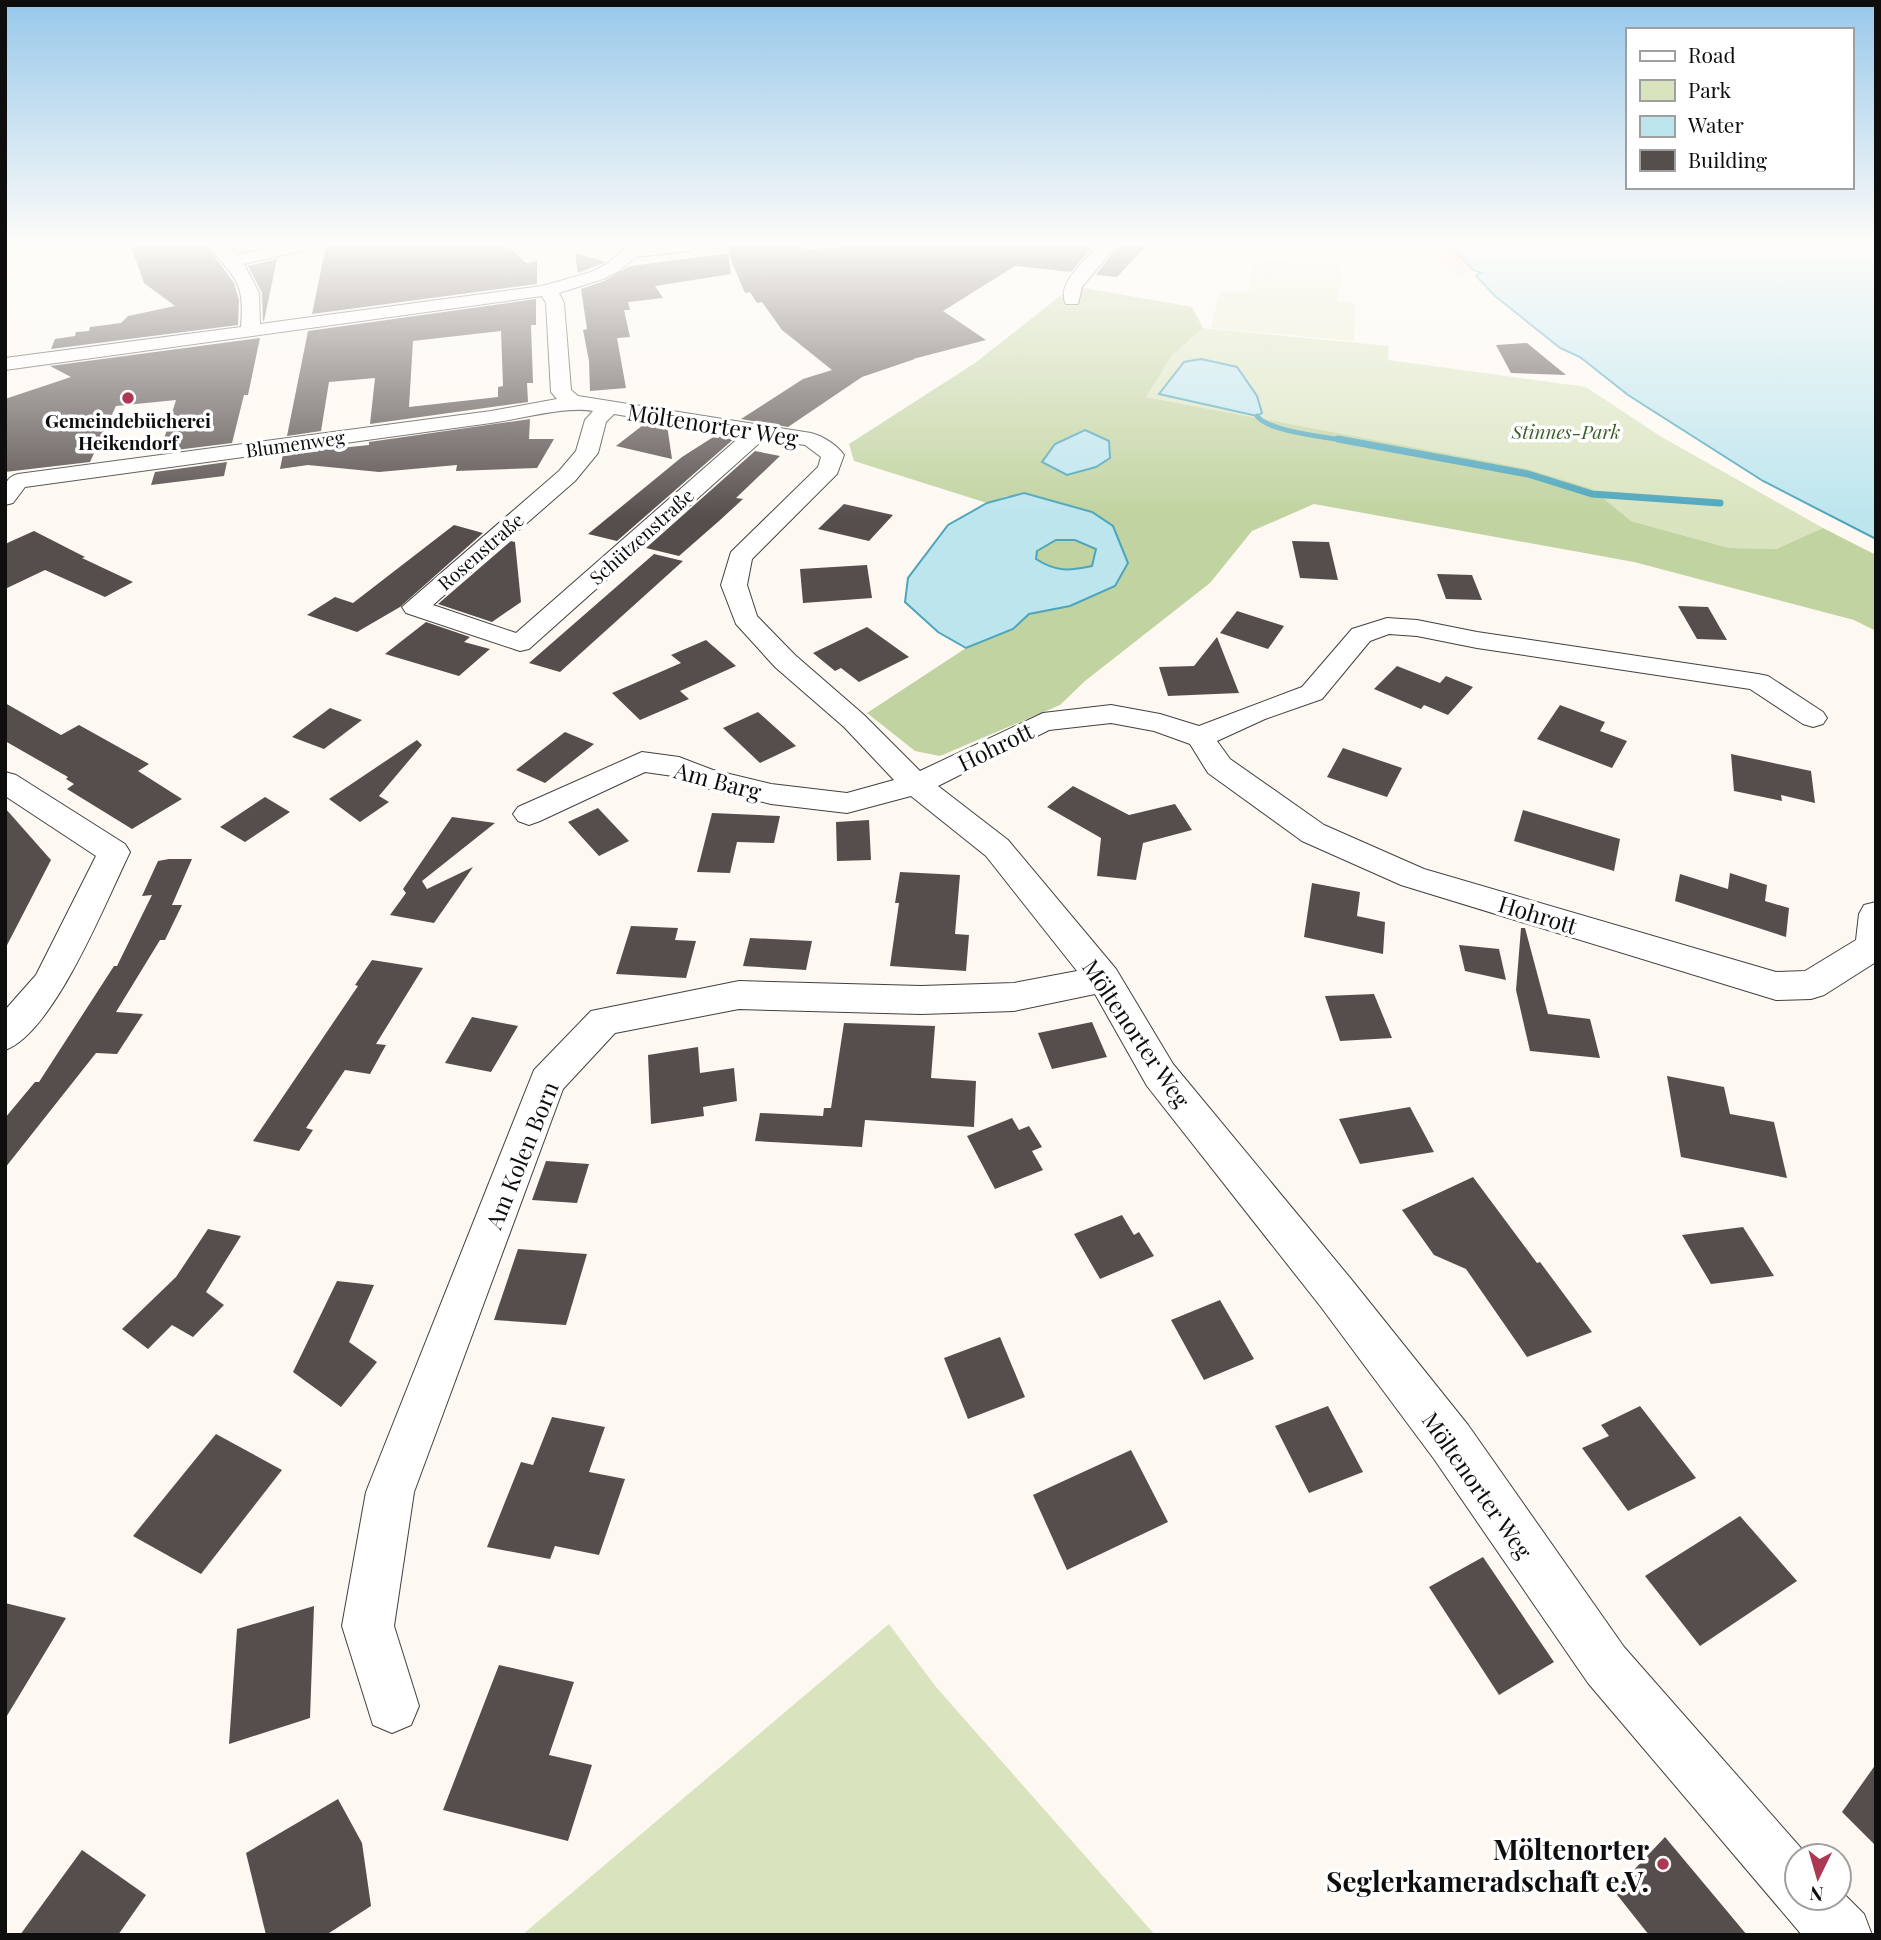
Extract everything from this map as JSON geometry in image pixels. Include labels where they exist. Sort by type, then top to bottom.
[{"type":"street","points":[[10,357],[199,337]]},
{"type":"street","points":[[557,337],[561,392],[572,401]]},
{"type":"street","name":"Möltenorter Weg","points":[[572,401],[811,440],[833,454],[829,469],[740,557],[734,585],[745,618],[785,661],[854,721],[916,785],[997,848],[1104,979],[1160,1074],[1451,1441],[1540,1574],[1606,1665],[1783,1871]]},
{"type":"street","name":"Blumenweg","points":[[12,489],[546,409],[572,401]]},
{"type":"street","name":"Rosenstraße","points":[[520,643],[415,607],[566,476],[587,453],[596,420],[608,407]]},
{"type":"street","name":"Schützenstraße","points":[[520,643],[761,430]]},
{"type":"street","points":[[1200,737],[1255,713],[1312,693],[1361,635],[1387,626],[1417,628],[1477,640],[1758,682],[1813,718]]},
{"type":"street","name":"Hohrott","points":[[916,785],[1043,722],[1111,714],[1160,723],[1200,737],[1219,766],[1314,833],[1413,877],[1776,986],[1811,985],[1873,947],[1876,914]]},
{"type":"street","name":"Am Barg","points":[[529,814],[642,762],[679,767],[704,778],[801,799],[847,803],[916,785]]},
{"type":"street","points":[[5,782],[114,852],[49,984],[5,1035]]},
{"type":"street","name":"Am Kolen Born","points":[[392,1706],[368,1626],[390,1492],[547,1081],[604,1021],[738,995],[922,1000],[1014,997],[1104,979]]},
{"type":"street","points":[[1821,1912],[1843,1935]]},
{"type":"green space","points":[[1009,337],[1193,337],[1172,355],[1146,397],[1528,469],[1592,489],[1631,521],[1729,548],[1776,549],[1823,528],[1876,555],[1876,631],[1854,620],[1634,562],[1314,504],[1252,531],[1210,583],[1085,681],[1060,705],[940,756],[915,751],[867,713],[966,648],[1013,629],[1029,614],[1070,606],[1128,563],[1007,496],[987,503],[854,461],[849,444],[975,363]]},
{"type":"green space","name":"Stinnes-Park","points":[[1193,337],[1291,337],[1389,346],[1388,360],[1586,387],[1660,436],[1823,528],[1776,549],[1729,548],[1631,521],[1591,489],[1528,469],[1145,397],[1172,355]]},
{"type":"green space","points":[[1305,337],[1354,337],[1354,341]]},
{"type":"green space","points":[[1056,540],[1075,540],[1096,549],[1092,566],[1063,570],[1036,559],[1037,551]]},
{"type":"green space","points":[[889,1624],[936,1687],[1155,1935],[522,1935]]},
{"type":"water","points":[[1546,337],[1876,337],[1876,539],[1763,481],[1628,395],[1580,357],[1560,348]]},
{"type":"water","points":[[1201,359],[1237,367],[1257,396],[1262,413],[1257,416],[1159,394],[1184,362]]},
{"type":"water","points":[[1085,430],[1109,441],[1110,458],[1096,467],[1067,475],[1042,462],[1055,444]]},
{"type":"water","points":[[1024,493],[1092,512],[1113,526],[1128,563],[1115,586],[1070,606],[1029,614],[1013,629],[966,648],[938,632],[905,602],[908,578],[948,525],[987,503]],"holes":[[[1056,540],[1075,540],[1096,549],[1092,566],[1063,569],[1036,559],[1037,551]]]},
{"type":"building","points":[[71,337],[148,337],[51,349],[55,339]]},
{"type":"building","points":[[307,337],[452,337],[413,341],[409,407],[498,397],[498,387],[503,386],[501,337],[531,337],[533,383],[527,383],[528,402],[370,424],[375,378],[329,382],[321,431],[287,436]]},
{"type":"building","points":[[584,337],[630,337],[617,338],[626,388],[590,391],[589,361]]},
{"type":"building","points":[[790,337],[981,337],[986,340],[913,359],[862,377],[788,427],[741,419],[803,379],[832,370]]},
{"type":"building","points":[[260,338],[248,395],[244,395],[232,443],[160,452],[176,400],[116,406],[90,462],[5,472],[5,399],[71,377],[50,366]]},
{"type":"building","points":[[1527,343],[1566,375],[1511,373],[1496,345]]},
{"type":"building","points":[[530,419],[529,439],[554,439],[537,468],[456,471],[457,465],[379,472],[308,465],[280,469],[283,454],[369,445],[369,442]]},
{"type":"building","points":[[647,422],[667,425],[672,459],[616,446]]},
{"type":"building","points":[[718,434],[736,437],[617,541],[588,534],[682,457]]},
{"type":"building","points":[[755,451],[780,456],[736,498],[743,499],[719,521],[679,556],[646,548]]},
{"type":"building","points":[[227,462],[224,476],[151,485],[155,472]]},
{"type":"building","points":[[844,504],[893,515],[869,541],[818,529]]},
{"type":"building","points":[[454,525],[483,533],[400,607],[357,632],[307,615],[335,597],[353,603]]},
{"type":"building","points":[[34,531],[133,582],[105,597],[45,570],[5,589],[5,544]]},
{"type":"building","points":[[511,541],[515,542],[521,602],[492,622],[438,604]]},
{"type":"building","points":[[1292,541],[1329,542],[1338,580],[1300,578]]},
{"type":"building","points":[[654,554],[683,561],[560,672],[529,663]]},
{"type":"building","points":[[867,565],[872,598],[803,603],[800,569]]},
{"type":"building","points":[[1437,574],[1472,575],[1482,600],[1446,599]]},
{"type":"building","points":[[1678,606],[1708,607],[1727,640],[1697,639]]},
{"type":"building","points":[[1237,611],[1284,626],[1268,649],[1220,633]]},
{"type":"building","points":[[426,622],[470,637],[464,642],[490,649],[459,676],[385,654]]},
{"type":"building","points":[[867,627],[909,657],[859,682],[841,668],[835,671],[813,653]]},
{"type":"building","points":[[1217,637],[1239,693],[1168,696],[1159,667],[1194,666]]},
{"type":"building","points":[[706,640],[736,666],[680,691],[689,699],[640,720],[612,693],[681,663],[671,655]]},
{"type":"building","points":[[1397,666],[1440,683],[1446,676],[1473,687],[1448,715],[1424,705],[1421,709],[1374,689]]},
{"type":"building","points":[[5,703],[61,735],[79,725],[149,764],[138,771],[182,799],[132,829],[67,789],[74,784],[66,779],[68,777],[5,741]]},
{"type":"building","points":[[1560,705],[1605,722],[1600,731],[1627,741],[1612,768],[1537,739]]},
{"type":"building","points":[[330,708],[362,720],[324,749],[292,737]]},
{"type":"building","points":[[758,712],[796,746],[760,763],[723,728]]},
{"type":"building","points":[[565,732],[594,744],[545,783],[516,770]]},
{"type":"building","points":[[417,740],[422,745],[379,796],[389,802],[360,822],[329,799]]},
{"type":"building","points":[[1343,748],[1402,768],[1387,797],[1327,777]]},
{"type":"building","points":[[1731,754],[1811,771],[1815,803],[1781,795],[1782,801],[1734,791]]},
{"type":"building","points":[[1073,786],[1129,815],[1175,804],[1192,830],[1143,843],[1136,880],[1097,876],[1101,838],[1047,807]]},
{"type":"building","points":[[265,797],[290,812],[245,842],[220,827]]},
{"type":"building","points":[[5,808],[51,860],[5,949]]},
{"type":"building","points":[[598,808],[629,841],[599,856],[568,822]]},
{"type":"building","points":[[1523,810],[1620,839],[1614,871],[1514,841]]},
{"type":"building","points":[[712,813],[780,816],[774,843],[737,842],[730,873],[697,872]]},
{"type":"building","points":[[452,817],[495,823],[422,881],[427,889],[473,867],[434,923],[390,915],[406,893],[403,889]]},
{"type":"building","points":[[869,820],[871,860],[837,861],[836,822]]},
{"type":"building","points":[[192,859],[172,905],[182,905],[165,940],[160,940],[116,1012],[143,1014],[117,1054],[96,1053],[5,1168],[5,1118],[35,1082],[39,1082],[114,966],[117,966],[152,895],[142,896],[158,861]]},
{"type":"building","points":[[900,872],[960,875],[955,934],[969,935],[966,971],[890,966],[899,903],[895,903]]},
{"type":"building","points":[[1730,873],[1767,885],[1765,901],[1789,908],[1786,937],[1675,901],[1680,874],[1728,889]]},
{"type":"building","points":[[1312,883],[1360,892],[1357,916],[1385,922],[1383,954],[1304,937]]},
{"type":"building","points":[[631,926],[678,928],[675,940],[696,941],[686,978],[616,974]]},
{"type":"building","points":[[1521,928],[1525,928],[1548,1014],[1590,1019],[1600,1058],[1530,1051],[1516,990]]},
{"type":"building","points":[[750,938],[812,941],[806,970],[743,966]]},
{"type":"building","points":[[1459,945],[1499,949],[1506,980],[1465,971]]},
{"type":"building","points":[[372,960],[423,968],[376,1044],[386,1045],[370,1074],[345,1070],[306,1128],[313,1130],[299,1151],[253,1141],[358,986],[355,985]]},
{"type":"building","points":[[1374,994],[1392,1038],[1340,1041],[1325,996]]},
{"type":"building","points":[[472,1017],[518,1026],[491,1072],[445,1063]]},
{"type":"building","points":[[1092,1022],[1107,1057],[1052,1069],[1038,1033]]},
{"type":"building","points":[[844,1023],[935,1026],[931,1078],[976,1081],[974,1127],[865,1120],[862,1147],[755,1141],[760,1113],[823,1116],[824,1108],[831,1108]]},
{"type":"building","points":[[698,1047],[700,1073],[734,1068],[737,1101],[703,1107],[704,1116],[651,1124],[648,1055]]},
{"type":"building","points":[[1667,1076],[1724,1087],[1730,1114],[1774,1122],[1787,1178],[1681,1157]]},
{"type":"building","points":[[1410,1107],[1434,1152],[1360,1164],[1339,1119]]},
{"type":"building","points":[[1012,1118],[1019,1130],[1029,1126],[1042,1147],[1032,1151],[1043,1170],[995,1189],[967,1136]]},
{"type":"building","points":[[546,1161],[589,1164],[577,1203],[532,1200]]},
{"type":"building","points":[[1473,1177],[1592,1332],[1527,1357],[1466,1269],[1434,1255],[1402,1210]]},
{"type":"building","points":[[1122,1215],[1134,1235],[1139,1232],[1154,1256],[1100,1279],[1074,1234]]},
{"type":"building","points":[[1743,1227],[1774,1276],[1711,1284],[1682,1235]]},
{"type":"building","points":[[208,1229],[241,1236],[206,1292],[224,1305],[193,1337],[172,1325],[148,1349],[122,1329],[176,1277]]},
{"type":"building","points":[[518,1249],[587,1254],[566,1325],[494,1320]]},
{"type":"building","points":[[337,1281],[374,1285],[349,1342],[377,1362],[341,1407],[293,1372]]},
{"type":"building","points":[[1220,1300],[1254,1359],[1204,1380],[1171,1320]]},
{"type":"building","points":[[1000,1337],[1025,1397],[968,1419],[944,1358]]},
{"type":"building","points":[[1328,1406],[1363,1472],[1309,1493],[1275,1426]]},
{"type":"building","points":[[1640,1406],[1696,1478],[1628,1511],[1582,1448],[1609,1436],[1601,1425]]},
{"type":"building","points":[[552,1417],[605,1427],[589,1472],[625,1479],[599,1555],[555,1546],[550,1559],[487,1547],[521,1462],[533,1465]]},
{"type":"building","points":[[216,1434],[282,1470],[201,1574],[133,1536]]},
{"type":"building","points":[[1131,1450],[1168,1522],[1067,1570],[1033,1495]]},
{"type":"building","points":[[1740,1516],[1797,1581],[1700,1646],[1645,1576]]},
{"type":"building","points":[[1483,1557],[1554,1662],[1499,1695],[1429,1587]]},
{"type":"building","points":[[5,1603],[66,1618],[5,1719]]},
{"type":"building","points":[[314,1606],[310,1718],[229,1744],[237,1629]]},
{"type":"building","points":[[499,1665],[574,1682],[549,1755],[592,1765],[568,1841],[443,1810]]},
{"type":"building","points":[[1876,1764],[1876,1846],[1842,1812]]},
{"type":"building","points":[[338,1799],[362,1843],[371,1906],[326,1935],[266,1935],[246,1853]]},
{"type":"building","name":"Möltenorter Seglerkameradschaft e.V.","points":[[1665,1837],[1747,1935],[1649,1935],[1614,1891]]},
{"type":"building","points":[[82,1850],[146,1895],[118,1935],[20,1935]]},
{"type":"waterway","points":[[1257,416],[1263,422],[1285,430],[1348,441]]},
{"type":"waterway","points":[[1338,439],[1528,474],[1592,494],[1720,503]]},
{"type":"place","name":"Gemeindebücherei Heikendorf","points":[[128,398]]},
{"type":"place","name":"Möltenorter Seglerkameradschaft e.V.","points":[[1663,1864]]}]
